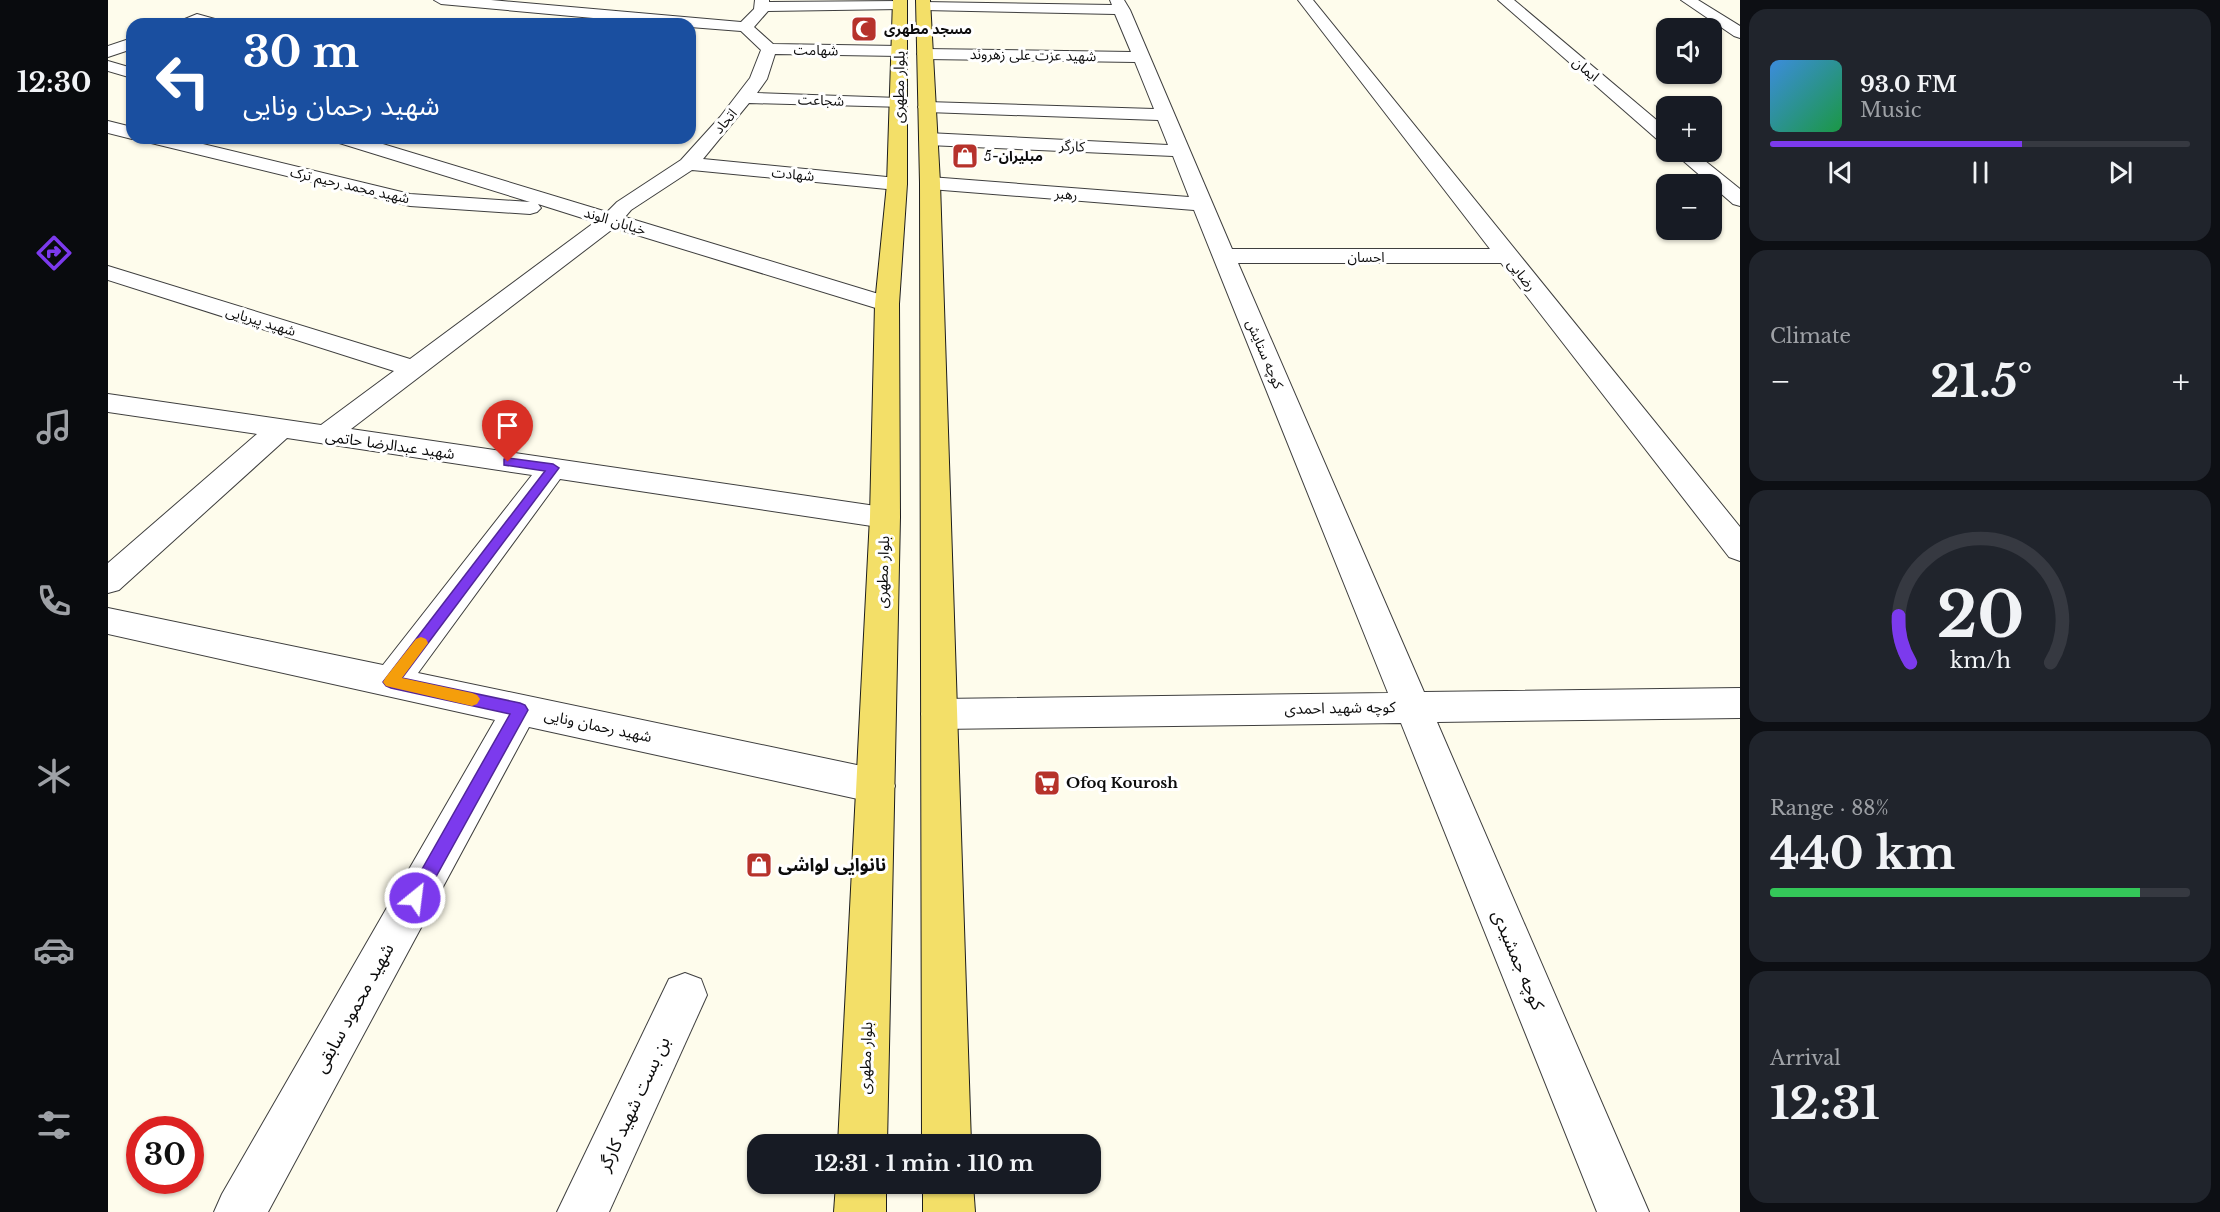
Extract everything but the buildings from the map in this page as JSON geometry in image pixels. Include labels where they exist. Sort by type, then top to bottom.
[{"type":"main road","name":"بلوار مطهری","points":[[862,1134],[885,517],[887,304],[897,183],[913,105],[912,3]]},
{"type":"main road","name":"بلوار مطهری","points":[[913,105],[928,139],[930,183],[947,1134]]},
{"type":"main road","points":[[860,1212],[861,1194]]},
{"type":"main road","points":[[948,1194],[949,1212]]},
{"type":"street","points":[[441,0],[644,18]]},
{"type":"street","name":"رضایی","points":[[1305,0],[1740,549]]},
{"type":"street","name":"ایمان","points":[[1505,0],[1656,128]]},
{"type":"street","points":[[1688,0],[1740,33]]},
{"type":"street","points":[[745,27],[762,3],[1120,5]]},
{"type":"street","name":"کوچه ستایش","points":[[1120,5],[1412,707]]},
{"type":"street","points":[[696,23],[745,27],[769,49]]},
{"type":"street","points":[[108,52],[126,45]]},
{"type":"street","name":"شهامت","points":[[769,49],[912,52]]},
{"type":"street","name":"اتحاد","points":[[326,435],[611,220],[624,206],[688,164],[698,142],[727,122],[758,79],[769,49]]},
{"type":"street","name":"شهید عزت علی زهروند","points":[[912,52],[1141,57]]},
{"type":"street","points":[[108,66],[126,72]]},
{"type":"street","name":"شجاعت","points":[[744,98],[1166,115]]},
{"type":"street","points":[[108,127],[126,132]]},
{"type":"street","name":"کارگر","points":[[928,139],[1180,151]]},
{"type":"street","name":"شهید محمد رحیم ترک","points":[[179,144],[410,200],[586,212]]},
{"type":"street","name":"خیابان الوند","points":[[363,144],[887,304]]},
{"type":"street","points":[[1695,162],[1740,200]]},
{"type":"street","name":"شهادت","points":[[688,164],[897,183]]},
{"type":"street","name":"رهبر","points":[[930,183],[1203,204]]},
{"type":"street","name":"احسان","points":[[1224,256],[1508,256]]},
{"type":"street","name":"شهید پیریایی","points":[[108,273],[415,369]]},
{"type":"street","name":"شهید عبدالرضا حاتمی","points":[[108,403],[885,517]]},
{"type":"street","points":[[108,581],[281,428]]},
{"type":"street","points":[[391,682],[553,468]]},
{"type":"street","name":"شهید رحمان ونایی","points":[[108,621],[876,786]]},
{"type":"street","name":"کوچه شهید احمدی","points":[[939,714],[1740,703]]},
{"type":"street","name":"کوچه جمشیدی","points":[[1412,707],[1623,1212]]},
{"type":"street","name":"شهید محمود سابقی","points":[[240,1212],[520,710]]},
{"type":"street","name":"بن بست شهید کارگر","points":[[583,1212],[685,995]]},
{"type":"slow traffic","points":[[421,643],[391,682],[472,699]]},
{"type":"place","name":"مسجد مطهری","points":[[864,29]]},
{"type":"place","name":"مبلیران-5","points":[[965,156]]},
{"type":"place","name":"Ofoq Kourosh","points":[[1047,783]]},
{"type":"place","name":"نانوایی لواشی","points":[[759,865]]},
{"type":"route","points":[[415,898],[520,710],[391,682],[553,468],[508,462]]}]
